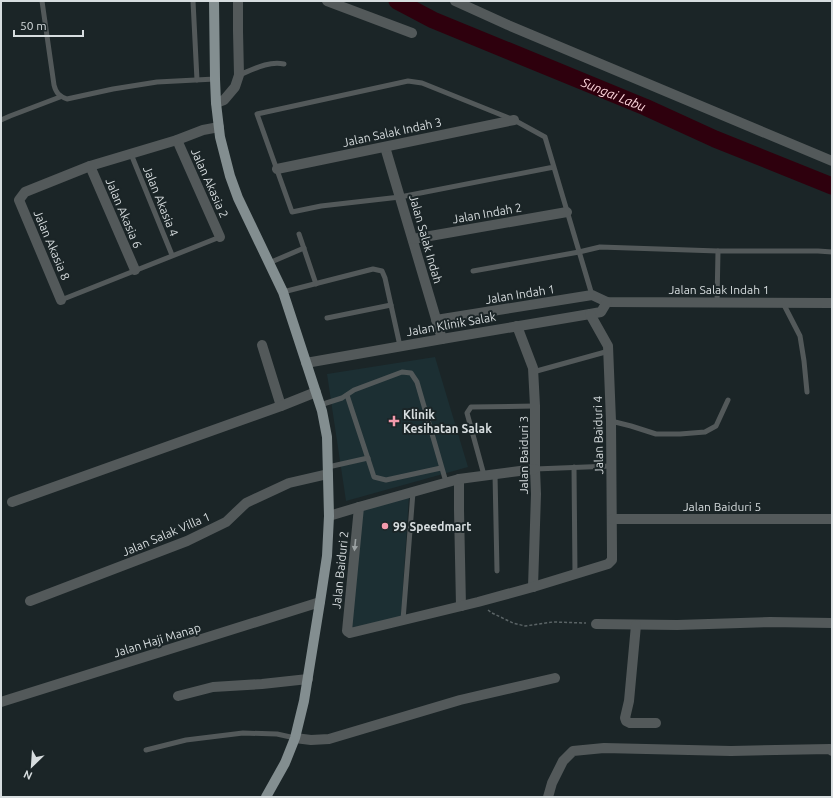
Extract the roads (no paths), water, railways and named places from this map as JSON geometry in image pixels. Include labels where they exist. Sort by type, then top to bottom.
[{"type":"main road","points":[[214,1],[216,103],[220,137],[230,176],[238,198],[283,292],[320,405],[327,438],[329,516],[327,556],[308,679],[295,738],[285,763],[266,797]]},
{"type":"street","points":[[216,103],[224,100],[235,87],[239,75],[238,1]]},
{"type":"street","points":[[327,1],[412,33]]},
{"type":"street","points":[[455,1],[508,25],[832,161]]},
{"type":"street","name":"Jalan Salak Indah 3","points":[[277,169],[514,120]]},
{"type":"street","points":[[90,166],[177,140],[203,130],[219,127]]},
{"type":"street","name":"Jalan Akasia 2","points":[[177,140],[220,237]]},
{"type":"street","name":"Jalan Salak Indah","points":[[386,146],[442,339]]},
{"type":"street","name":"Jalan Akasia 8","points":[[61,300],[18,200],[25,192],[90,166]]},
{"type":"street","name":"Jalan Akasia 6","points":[[90,166],[135,270]]},
{"type":"street","name":"Jalan Indah 2","points":[[413,239],[567,212]]},
{"type":"street","points":[[592,295],[607,302]]},
{"type":"street","name":"Jalan Indah 1","points":[[436,320],[592,295]]},
{"type":"street","name":"Jalan Salak Indah 1","points":[[607,302],[832,303]]},
{"type":"street","name":"Jalan Klinik Salak","points":[[306,363],[601,312],[607,302]]},
{"type":"street","name":"Jalan Baiduri 4","points":[[574,574],[608,564],[612,560],[611,421],[608,346],[590,314]]},
{"type":"street","name":"Jalan Baiduri 3","points":[[517,326],[533,368],[536,494],[533,587]]},
{"type":"street","points":[[262,345],[282,406]]},
{"type":"street","points":[[12,502],[282,406],[316,392]]},
{"type":"street","points":[[329,516],[459,479],[535,469]]},
{"type":"street","name":"Jalan Salak Villa 1","points":[[30,602],[187,541],[226,522],[246,503],[289,483],[328,471]]},
{"type":"street","points":[[459,479],[458,510],[461,606]]},
{"type":"street","name":"Jalan Baiduri 2","points":[[359,507],[347,631],[350,633],[403,620]]},
{"type":"street","name":"Jalan Baiduri 5","points":[[612,519],[832,518]]},
{"type":"street","points":[[403,620],[478,602],[574,574]]},
{"type":"street","name":"Jalan Haji Manap","points":[[1,702],[320,602]]},
{"type":"street","points":[[596,624],[677,625],[770,622],[832,623]]},
{"type":"street","points":[[636,625],[629,701],[625,718],[626,721],[630,723],[656,723]]},
{"type":"street","points":[[295,738],[311,740],[329,739],[460,700],[555,678]]},
{"type":"street","points":[[178,696],[213,687],[308,679]]},
{"type":"street","points":[[548,797],[552,783],[564,761],[573,751],[604,748],[731,751],[830,749],[832,751]]},
{"type":"lane","points":[[42,1],[54,85],[56,93],[60,97],[67,99],[113,89],[157,82],[215,79]]},
{"type":"lane","points":[[193,1],[197,80]]},
{"type":"lane","points":[[239,75],[268,64],[284,64]]},
{"type":"lane","points":[[554,168],[400,197],[321,206],[292,212],[257,114],[408,81],[422,83],[514,120],[544,137],[554,168],[592,295]]},
{"type":"lane","points":[[1,120],[60,97]]},
{"type":"lane","name":"Jalan Akasia 4","points":[[131,154],[172,255]]},
{"type":"lane","points":[[299,234],[316,284]]},
{"type":"lane","points":[[61,300],[220,237]]},
{"type":"lane","points":[[473,271],[600,247],[718,251],[832,252]]},
{"type":"lane","points":[[269,263],[304,248]]},
{"type":"lane","points":[[717,302],[718,251]]},
{"type":"lane","points":[[283,292],[373,269],[382,271],[400,346]]},
{"type":"lane","points":[[783,303],[800,336],[807,392]]},
{"type":"lane","points":[[326,318],[391,305]]},
{"type":"lane","points":[[533,372],[608,351]]},
{"type":"lane","points":[[320,405],[342,398],[354,390],[402,372],[411,373],[417,382],[446,482]]},
{"type":"lane","points":[[347,395],[374,477],[386,480],[442,468]]},
{"type":"lane","points":[[611,421],[656,434],[705,432],[716,426],[728,400]]},
{"type":"lane","points":[[484,475],[467,413],[471,407],[535,406]]},
{"type":"lane","points":[[328,471],[368,458]]},
{"type":"lane","points":[[535,469],[611,466]]},
{"type":"lane","points":[[574,467],[574,574]]},
{"type":"lane","points":[[495,474],[497,570]]},
{"type":"lane","points":[[403,620],[413,492]]},
{"type":"lane","points":[[146,750],[186,740],[243,733],[277,734],[295,738]]},
{"type":"waterway","name":"Sungai Labu","points":[[397,1],[433,20],[645,107],[715,139],[832,186]]},
{"type":"place","name":"Klinik Kesihatan Salak","points":[[394,421]]},
{"type":"place","name":"99 Speedmart","points":[[385,526]]}]
